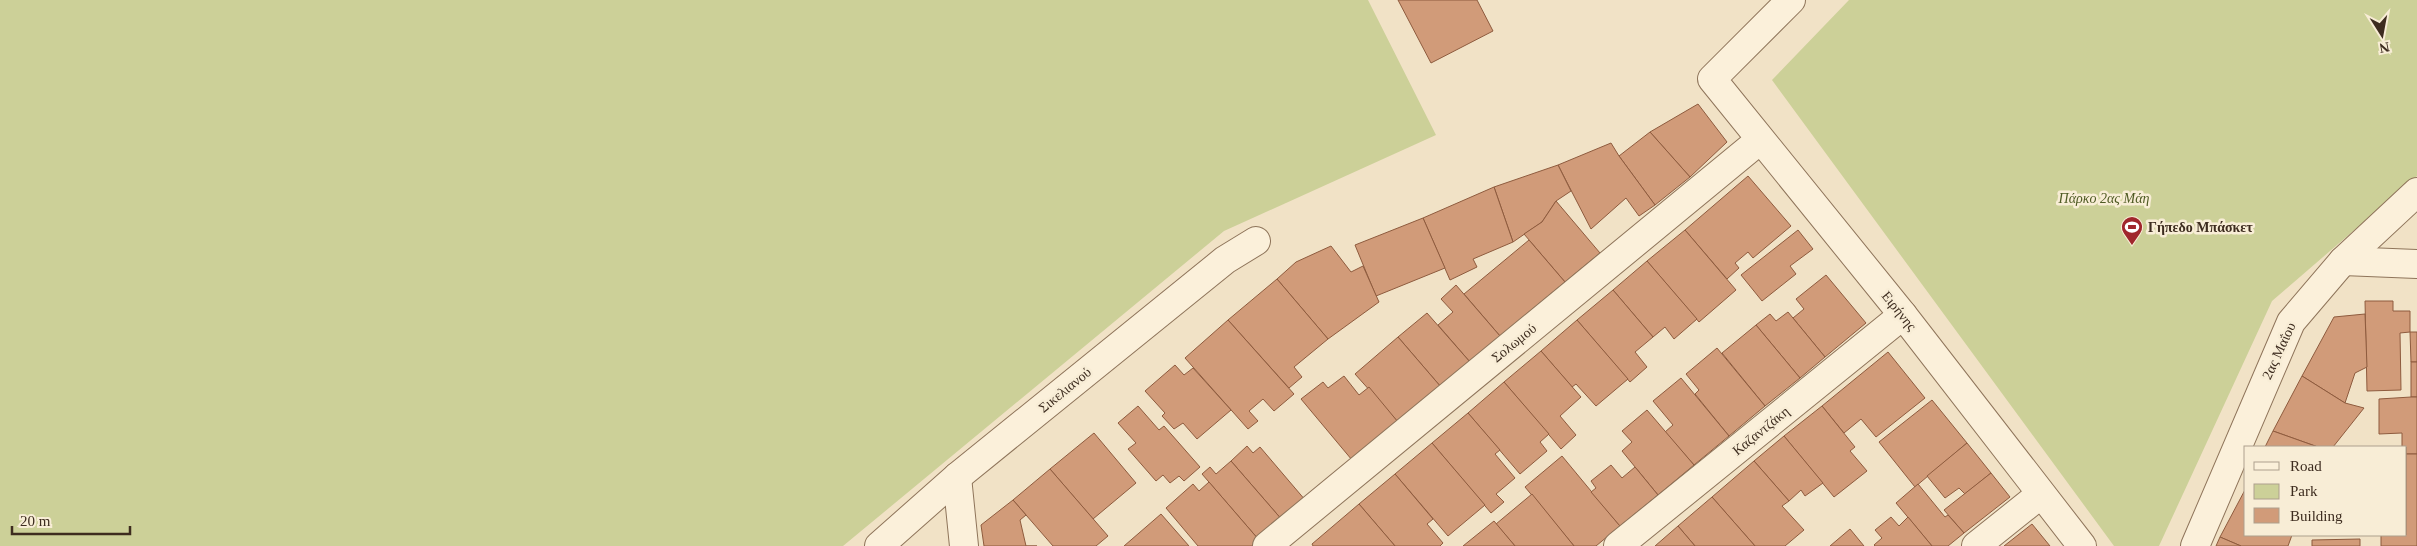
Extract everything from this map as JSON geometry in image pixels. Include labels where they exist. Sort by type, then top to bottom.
[{"type":"street","name":"Ειρήνης","points":[[1791,0],[1712,79],[1903,316],[2082,546]]},
{"type":"street","name":"Σολωμού","points":[[1267,546],[1760,140]]},
{"type":"street","name":"2ας Μαΐου","points":[[2195,546],[2291,322],[2343,261],[2417,192]]},
{"type":"street","name":"Σικελιανού","points":[[879,546],[957,477],[1225,260],[1256,241]]},
{"type":"street","points":[[2343,261],[2417,264]]},
{"type":"street","name":"Καζαντζάκη","points":[[1618,546],[1903,316]]},
{"type":"street","points":[[957,477],[964,546]]},
{"type":"street","points":[[1976,546],[2041,494]]},
{"type":"green space","points":[[0,0],[1368,0],[1436,135],[1224,231],[843,546],[0,546]]},
{"type":"green space","name":"Πάρκο 2ας Μάη","points":[[1849,0],[2417,0],[2417,176],[2272,301],[2159,546],[2114,546],[1772,80]]},
{"type":"building","points":[[1398,0],[1477,0],[1493,31],[1431,63]]},
{"type":"building","points":[[1698,104],[1727,142],[1690,177],[1650,132]]},
{"type":"building","points":[[1650,132],[1690,177],[1655,205],[1619,156]]},
{"type":"building","points":[[1611,143],[1655,205],[1639,216],[1626,198],[1591,229],[1558,165]]},
{"type":"building","points":[[1558,165],[1571,191],[1556,201],[1542,222],[1513,242],[1494,187]]},
{"type":"building","points":[[1748,176],[1791,226],[1753,258],[1748,252],[1735,263],[1739,268],[1727,279],[1685,230]]},
{"type":"building","points":[[1494,187],[1513,242],[1473,259],[1477,267],[1450,280],[1423,218]]},
{"type":"building","points":[[1556,201],[1600,253],[1565,282],[1524,234],[1542,222]]},
{"type":"building","points":[[1423,218],[1445,268],[1376,296],[1355,245]]},
{"type":"building","points":[[1685,230],[1736,290],[1699,322],[1647,261]]},
{"type":"building","points":[[1798,230],[1813,249],[1790,266],[1796,274],[1762,301],[1741,275]]},
{"type":"building","points":[[1529,240],[1565,282],[1500,336],[1464,294]]},
{"type":"building","points":[[1331,246],[1351,272],[1363,266],[1379,302],[1328,339],[1277,279],[1296,262]]},
{"type":"building","points":[[1647,261],[1697,319],[1674,339],[1665,327],[1653,337],[1613,290]]},
{"type":"building","points":[[1826,275],[1866,323],[1825,357],[1793,318],[1804,309],[1796,299]]},
{"type":"building","points":[[1277,279],[1328,339],[1294,367],[1302,377],[1289,388],[1228,320]]},
{"type":"building","points":[[1456,285],[1500,336],[1470,362],[1438,325],[1453,312],[1441,299]]},
{"type":"building","points":[[1613,290],[1653,337],[1635,352],[1647,367],[1630,382],[1577,320]]},
{"type":"building","points":[[2365,301],[2393,301],[2393,311],[2410,311],[2410,332],[2400,333],[2401,390],[2367,391]]},
{"type":"building","points":[[1788,312],[1825,357],[1800,378],[1756,325],[1770,314],[1776,321]]},
{"type":"building","points":[[1427,313],[1470,362],[1441,387],[1398,337]]},
{"type":"building","points":[[2365,314],[2367,367],[2355,373],[2345,403],[2302,376],[2334,317]]},
{"type":"building","points":[[1228,320],[1294,394],[1274,411],[1263,399],[1249,411],[1258,421],[1248,429],[1185,358]]},
{"type":"building","points":[[1577,320],[1628,379],[1596,406],[1576,384],[1572,387],[1541,351]]},
{"type":"building","points":[[1756,325],[1800,378],[1765,406],[1722,353]]},
{"type":"building","points":[[2410,332],[2417,332],[2417,362],[2411,362]]},
{"type":"building","points":[[1398,337],[1441,387],[1398,422],[1355,374]]},
{"type":"building","points":[[1717,348],[1765,406],[1729,436],[1695,394],[1699,390],[1686,374]]},
{"type":"building","points":[[1541,351],[1581,397],[1560,416],[1576,435],[1561,449],[1504,382]]},
{"type":"building","points":[[1888,352],[1925,398],[1876,437],[1861,419],[1844,433],[1822,406]]},
{"type":"building","points":[[2411,362],[2417,362],[2417,397],[2411,397]]},
{"type":"building","points":[[1175,365],[1184,375],[1193,368],[1231,410],[1197,439],[1183,423],[1174,429],[1162,416],[1165,413],[1145,391]]},
{"type":"building","points":[[1344,376],[1359,395],[1369,387],[1398,422],[1352,460],[1301,399],[1323,382],[1328,388]]},
{"type":"building","points":[[2302,376],[2345,403],[2364,408],[2334,446],[2315,446],[2273,431]]},
{"type":"building","points":[[1681,378],[1729,436],[1694,465],[1665,432],[1673,425],[1653,401]]},
{"type":"building","points":[[1504,382],[1549,434],[1540,442],[1547,451],[1520,474],[1468,413]]},
{"type":"building","points":[[2417,397],[2417,454],[2407,454],[2407,446],[2402,446],[2402,433],[2379,434],[2379,399]]},
{"type":"building","points":[[1932,400],[1967,443],[1915,487],[1879,442]]},
{"type":"building","points":[[1138,406],[1159,430],[1164,426],[1200,467],[1184,481],[1179,476],[1170,483],[1163,475],[1156,481],[1128,449],[1136,443],[1118,423]]},
{"type":"building","points":[[1822,406],[1855,447],[1850,451],[1867,471],[1834,497],[1784,436]]},
{"type":"building","points":[[1647,410],[1694,465],[1658,495],[1622,451],[1632,442],[1622,431]]},
{"type":"building","points":[[1468,413],[1500,450],[1495,454],[1515,478],[1496,494],[1504,502],[1491,513],[1432,443]]},
{"type":"building","points":[[2273,431],[2315,446],[2266,446]]},
{"type":"building","points":[[1094,433],[1136,483],[1093,519],[1050,469]]},
{"type":"building","points":[[1784,436],[1823,483],[1805,496],[1801,490],[1789,501],[1754,461]]},
{"type":"building","points":[[1432,443],[1485,505],[1448,536],[1395,474]]},
{"type":"building","points":[[1967,443],[1991,473],[1965,494],[1959,488],[1945,498],[1927,476]]},
{"type":"building","points":[[1247,446],[1253,453],[1260,447],[1306,501],[1283,521],[1231,461]]},
{"type":"building","points":[[2407,454],[2417,454],[2417,546],[2381,546],[2381,536],[2407,536]]},
{"type":"building","points":[[1562,456],[1620,526],[1596,546],[1574,546],[1525,487]]},
{"type":"building","points":[[1231,461],[1283,521],[1259,540],[1202,474],[1210,467],[1216,474]]},
{"type":"building","points":[[1754,461],[1789,501],[1782,506],[1804,530],[1785,546],[1755,546],[1712,497]]},
{"type":"building","points":[[1611,465],[1622,478],[1635,467],[1658,495],[1620,526],[1591,492],[1596,488],[1591,481]]},
{"type":"building","points":[[1050,469],[1108,536],[1096,546],[1053,546],[1013,500]]},
{"type":"building","points":[[1991,473],[2010,497],[1964,533],[1944,510]]},
{"type":"building","points":[[1395,474],[1433,519],[1427,524],[1443,543],[1440,546],[1395,546],[1359,504]]},
{"type":"building","points":[[1209,482],[1259,540],[1252,546],[1198,546],[1166,508],[1193,484],[1199,491]]},
{"type":"building","points":[[1918,484],[1945,517],[1948,515],[1964,533],[1948,546],[1932,546],[1896,503]]},
{"type":"building","points":[[2244,492],[2244,536],[2292,536],[2288,546],[2241,546],[2220,537]]},
{"type":"building","points":[[1532,494],[1574,546],[1515,546],[1496,524]]},
{"type":"building","points":[[1712,497],[1755,546],[1695,546],[1678,526]]},
{"type":"building","points":[[1013,500],[1026,515],[1020,520],[1026,546],[984,546],[981,525]]},
{"type":"building","points":[[1359,504],[1395,546],[1313,546],[1312,544]]},
{"type":"building","points":[[1161,514],[1189,546],[1124,546]]},
{"type":"building","points":[[1891,517],[1899,526],[1908,517],[1932,546],[1875,546],[1882,538],[1875,530]]},
{"type":"building","points":[[1494,521],[1515,546],[1463,546]]},
{"type":"building","points":[[2032,524],[2050,546],[2004,546]]},
{"type":"building","points":[[1678,526],[1695,546],[1655,546]]},
{"type":"building","points":[[1850,529],[1864,546],[1830,546]]},
{"type":"building","points":[[2220,537],[2241,546],[2216,546]]},
{"type":"building","points":[[2360,539],[2360,546],[2312,546],[2312,540]]},
{"type":"place","name":"Γήπεδο Μπάσκετ","points":[[2132,246]]}]
